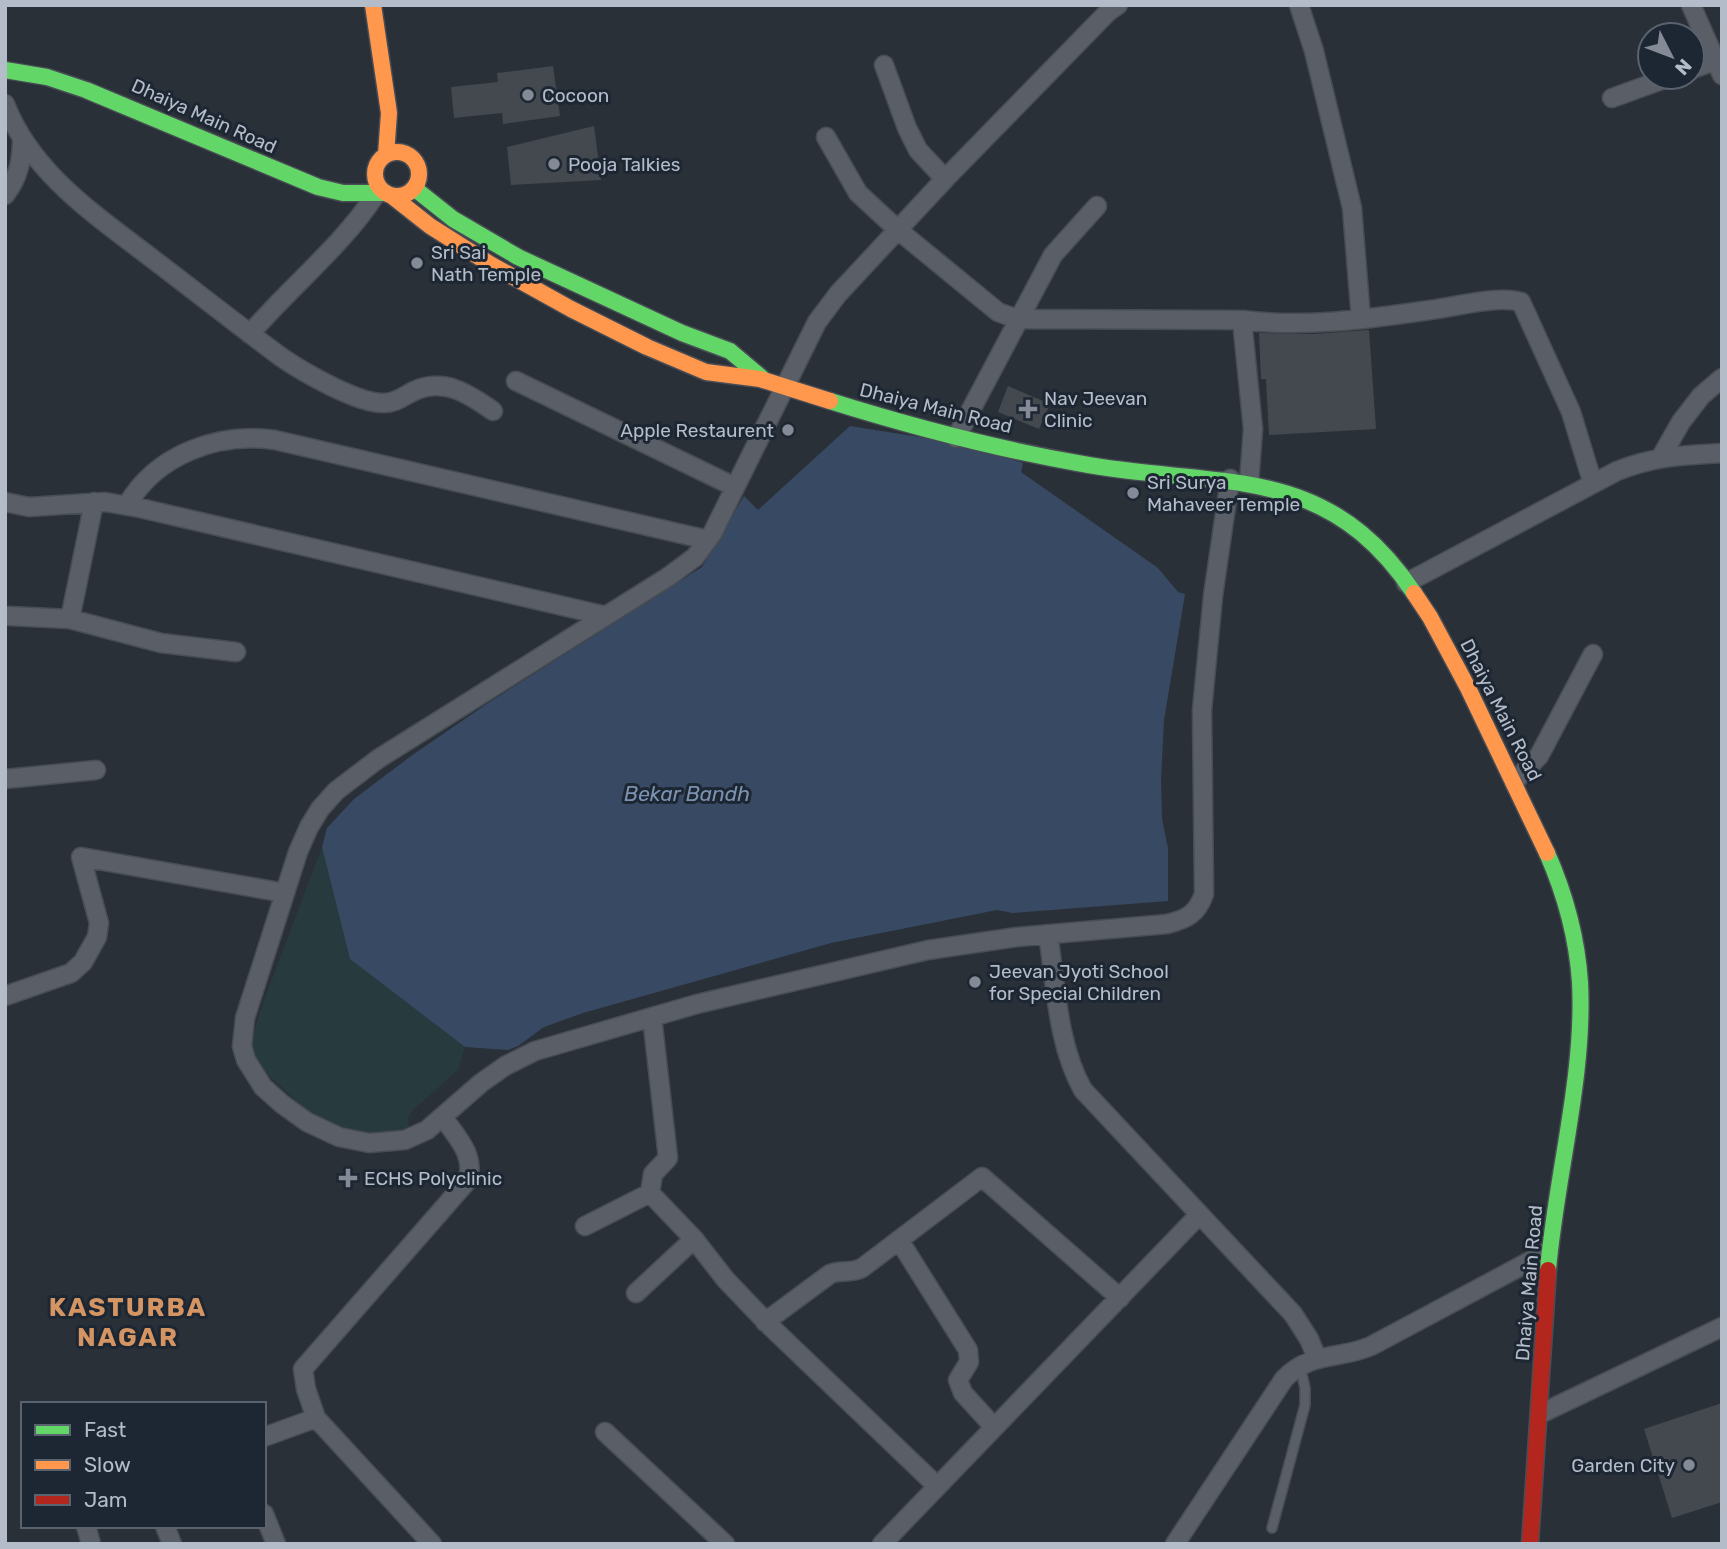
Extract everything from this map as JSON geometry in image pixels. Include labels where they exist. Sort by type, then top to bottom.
[{"type":"main road","points":[[373,5],[389,113],[386,155]]},
{"type":"main road","name":"Dhaiya Main Road","points":[[5,70],[47,77],[111,99],[318,187],[343,193],[379,187],[459,247],[591,320],[713,375],[762,378]]},
{"type":"main road","points":[[404,152],[406,132]]},
{"type":"main road","points":[[391,152],[404,152],[418,164],[419,177],[414,188],[404,195],[379,187],[377,164],[386,155],[391,152]]},
{"type":"main road","name":"Dhaiya Main Road","points":[[414,188],[453,219],[517,257],[730,351],[762,378],[785,388],[956,438],[1084,465],[1166,476],[1230,479],[1298,496],[1354,527],[1406,583],[1458,667],[1555,866],[1575,935],[1580,978],[1580,1022],[1569,1126],[1549,1251],[1530,1544]]},
{"type":"street","points":[[1118,5],[1108,12],[945,179],[838,295],[817,322],[708,540],[695,557],[377,759],[336,791],[320,809],[309,827],[285,892],[242,1033],[246,1060],[263,1087],[307,1122],[325,1132],[369,1143],[405,1140],[427,1130],[487,1079],[535,1051],[697,1004],[928,950],[1048,934],[1167,924],[1193,915],[1201,905],[1204,894],[1202,701],[1213,596],[1230,479]]},
{"type":"street","points":[[1299,5],[1314,51],[1352,208],[1360,319]]},
{"type":"street","points":[[1691,5],[1719,67]]},
{"type":"street","points":[[884,65],[918,150],[945,179]]},
{"type":"street","points":[[1612,98],[1636,89]]},
{"type":"street","points":[[5,104],[22,138],[73,196],[250,334],[300,369],[370,402],[385,404],[435,384],[468,394],[493,411]]},
{"type":"street","points":[[826,137],[858,192],[898,230],[998,312],[1017,319],[1242,320],[1263,323],[1360,319],[1494,301],[1521,302],[1570,412],[1593,484]]},
{"type":"street","points":[[5,195],[18,173],[22,138]]},
{"type":"street","points":[[250,334],[277,302],[361,217],[379,187]]},
{"type":"street","points":[[956,438],[1053,255],[1097,206]]},
{"type":"street","points":[[1242,320],[1252,429],[1249,483]]},
{"type":"street","points":[[1661,457],[1681,422],[1701,396],[1722,378]]},
{"type":"street","points":[[516,382],[735,487]]},
{"type":"street","points":[[127,505],[145,481],[176,458],[218,442],[254,437],[708,540]]},
{"type":"street","points":[[1406,583],[1593,484],[1643,461],[1661,457],[1722,453]]},
{"type":"street","points":[[5,502],[29,507],[94,502],[127,505],[606,616]]},
{"type":"street","points":[[70,620],[94,502]]},
{"type":"street","points":[[9,615],[70,620],[161,643],[236,652]]},
{"type":"street","points":[[1514,782],[1539,756],[1593,654]]},
{"type":"street","points":[[5,779],[96,770]]},
{"type":"street","points":[[5,996],[71,973],[83,961],[97,937],[99,923],[82,857],[285,892]]},
{"type":"street","points":[[1048,934],[1064,1039],[1075,1076],[1094,1103],[1293,1314],[1317,1358]]},
{"type":"street","points":[[650,1193],[653,1174],[668,1158],[652,1017]]},
{"type":"street","points":[[432,1544],[316,1418],[306,1389],[303,1369],[468,1180],[471,1167],[468,1154],[443,1117]]},
{"type":"street","points":[[765,1322],[830,1273],[841,1270],[857,1271],[982,1177],[1120,1297]]},
{"type":"street","points":[[585,1226],[650,1193]]},
{"type":"street","points":[[650,1193],[694,1239],[726,1280],[765,1322],[937,1486]]},
{"type":"street","points":[[882,1544],[1199,1215]]},
{"type":"street","points":[[636,1293],[694,1239]]},
{"type":"street","points":[[899,1240],[968,1350],[969,1362],[958,1380],[963,1393],[994,1427]]},
{"type":"street","points":[[1175,1544],[1283,1379],[1300,1366],[1317,1358],[1354,1352],[1371,1346],[1549,1251]]},
{"type":"street","points":[[1540,1414],[1722,1327]]},
{"type":"street","points":[[266,1436],[316,1418]]},
{"type":"street","points":[[605,1432],[725,1544]]},
{"type":"street","points":[[266,1519],[276,1544]]},
{"type":"lane","points":[[1272,1528],[1305,1405],[1305,1388],[1300,1366]]},
{"type":"green space","points":[[322,847],[350,959],[465,1047],[458,1070],[413,1110],[408,1118],[409,1132],[356,1135],[317,1120],[262,1069],[254,1053],[252,1041],[260,1011]]},
{"type":"water","name":"Bekar Bandh","points":[[850,426],[964,444],[1023,463],[1021,472],[1158,568],[1178,592],[1185,594],[1164,720],[1161,780],[1162,819],[1168,848],[1168,901],[1013,913],[997,910],[831,943],[583,1013],[544,1027],[508,1050],[465,1047],[350,959],[322,847],[327,828],[354,799],[488,703],[702,567],[744,496],[758,510]]},
{"type":"building","name":"Cocoon","points":[[553,66],[560,116],[503,124],[502,113],[454,118],[451,87],[498,82],[497,73]]},
{"type":"building","name":"Pooja Talkies","points":[[594,126],[601,180],[511,185],[507,147]]},
{"type":"building","points":[[1369,330],[1376,429],[1269,435],[1266,379],[1261,379],[1259,333],[1313,334]]},
{"type":"building","points":[[1008,386],[1050,404],[1039,429],[998,412]]},
{"type":"building","name":"Garden City","points":[[1722,1403],[1722,1502],[1672,1518],[1644,1429]]},
{"type":"traffic: fast","points":[[5,70],[47,77],[86,90],[318,187],[343,193],[386,193]]},
{"type":"traffic: fast","points":[[414,188],[453,219],[518,257],[682,333],[730,351],[762,378]]},
{"type":"traffic: fast","points":[[830,401],[1019,451],[1083,464],[1266,488],[1306,500],[1344,520],[1380,550],[1414,593]]},
{"type":"traffic: fast","points":[[1547,853],[1565,900],[1580,982],[1574,1090],[1548,1270]]},
{"type":"traffic: slow","points":[[373,5],[389,113],[386,155]]},
{"type":"traffic: slow","points":[[397,152],[413,158],[419,174],[413,190],[397,196],[381,190],[375,174],[381,158],[397,152]]},
{"type":"traffic: slow","points":[[392,196],[430,226],[490,264],[647,347],[706,372],[760,379],[830,401]]},
{"type":"traffic: slow","points":[[1414,593],[1468,688],[1547,853]]},
{"type":"traffic: jam","points":[[1530,1544],[1548,1270]]},
{"type":"place","name":"Cocoon","points":[[528,95]]},
{"type":"place","name":"Pooja Talkies","points":[[554,164]]},
{"type":"place","name":"Sri Sai Nath Temple","points":[[417,263]]},
{"type":"place","name":"Nav Jeevan Clinic","points":[[1028,409]]},
{"type":"place","name":"Apple Restaurent","points":[[788,430]]},
{"type":"place","name":"Sri Surya Mahaveer Temple","points":[[1133,493]]},
{"type":"place","name":"Jeevan Jyoti School for Special Children","points":[[975,982]]},
{"type":"place","name":"ECHS Polyclinic","points":[[348,1178]]},
{"type":"place","name":"Garden City","points":[[1689,1465]]},
{"type":"district","name":"KASTURBA NAGAR","points":[[128,1322]]}]
